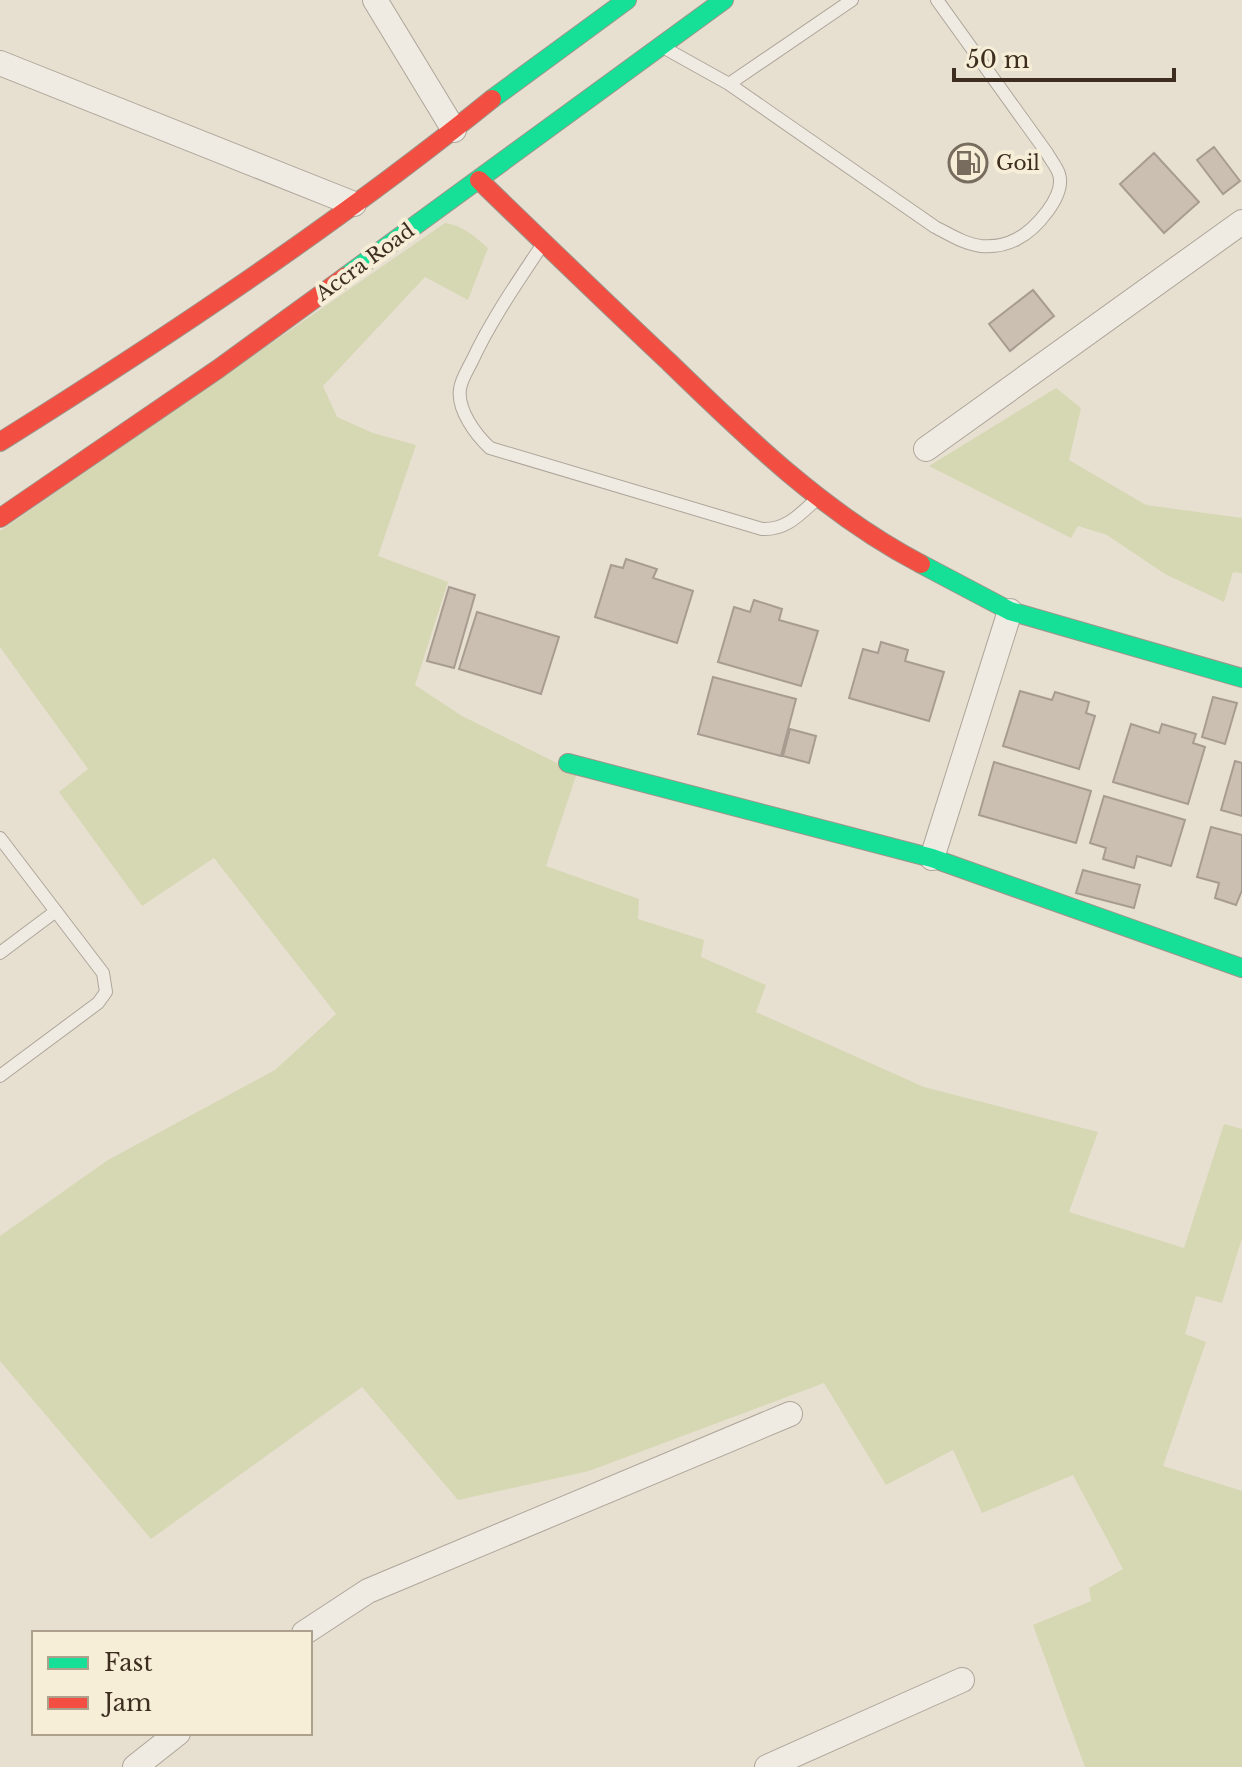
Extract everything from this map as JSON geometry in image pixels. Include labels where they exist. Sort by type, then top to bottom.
[{"type":"main road","points":[[0,442],[122,365],[354,204],[521,76],[627,0]]},
{"type":"main road","name":"Accra Road","points":[[0,518],[218,369],[724,0]]},
{"type":"main road","points":[[479,180],[747,438],[818,497],[898,552],[1010,611],[1242,678]]},
{"type":"main road","points":[[568,763],[932,858],[1242,968]]},
{"type":"street","points":[[375,0],[454,130]]},
{"type":"street","points":[[0,63],[354,204]]},
{"type":"street","points":[[926,449],[1242,222]]},
{"type":"street","points":[[932,858],[1010,611]]},
{"type":"street","points":[[307,1631],[368,1591],[790,1414]]},
{"type":"street","points":[[767,1767],[962,1680]]},
{"type":"street","points":[[135,1767],[175,1735]]},
{"type":"lane","points":[[729,84],[852,0]]},
{"type":"lane","points":[[662,46],[729,84],[935,227],[966,243],[1002,245],[1020,238],[1053,205],[1058,193],[1059,175],[1047,153],[937,0]]},
{"type":"lane","points":[[544,242],[498,312],[460,391],[465,413],[483,443],[490,448],[762,529],[777,529],[790,523],[818,497]]},
{"type":"lane","points":[[0,838],[103,973],[106,992],[98,1003],[0,1076]]},
{"type":"lane","points":[[0,953],[56,911]]},
{"type":"green space","points":[[445,223],[463,229],[488,248],[468,300],[425,277],[323,386],[337,417],[373,433],[416,445],[378,556],[448,582],[415,685],[462,716],[577,773],[546,866],[639,899],[638,919],[704,940],[701,957],[766,985],[756,1012],[924,1087],[1098,1132],[1069,1212],[1184,1248],[1224,1124],[1242,1129],[1242,1238],[1222,1303],[1196,1296],[1185,1334],[1206,1342],[1163,1466],[1242,1491],[1242,1767],[1085,1767],[1033,1625],[1091,1601],[1089,1588],[1123,1569],[1073,1475],[982,1513],[953,1450],[886,1485],[824,1383],[589,1471],[458,1500],[362,1387],[151,1539],[0,1361],[0,1236],[108,1160],[275,1070],[336,1014],[214,858],[142,906],[59,792],[88,769],[0,647],[0,531]]},
{"type":"green space","points":[[1056,388],[1081,408],[1069,460],[1146,505],[1242,518],[1242,573],[1233,572],[1224,602],[1165,574],[1107,535],[1078,526],[1071,538],[929,466]]},
{"type":"building","points":[[1214,147],[1240,181],[1223,194],[1197,160]]},
{"type":"building","points":[[1154,153],[1199,202],[1164,233],[1120,184]]},
{"type":"building","points":[[1033,290],[1054,316],[1010,351],[989,324]]},
{"type":"building","points":[[626,559],[657,569],[653,578],[693,591],[677,643],[595,617],[611,565],[623,568]]},
{"type":"building","points":[[449,587],[475,595],[454,668],[427,661]]},
{"type":"building","points":[[754,600],[782,609],[779,620],[818,631],[801,686],[718,662],[734,607],[750,612]]},
{"type":"building","points":[[477,612],[559,637],[541,694],[459,669]]},
{"type":"building","points":[[881,642],[908,650],[905,661],[944,672],[929,721],[849,698],[863,649],[878,653]]},
{"type":"building","points":[[713,677],[796,699],[781,756],[698,734]]},
{"type":"building","points":[[1020,691],[1052,700],[1055,692],[1089,702],[1086,713],[1095,716],[1079,769],[1003,746]]},
{"type":"building","points":[[1213,697],[1237,703],[1225,744],[1202,737]]},
{"type":"building","points":[[1131,724],[1159,733],[1162,724],[1196,734],[1193,743],[1205,747],[1188,804],[1113,782]]},
{"type":"building","points":[[790,729],[816,736],[809,763],[783,756]]},
{"type":"building","points":[[1235,761],[1242,763],[1242,816],[1221,810]]},
{"type":"building","points":[[994,762],[1091,791],[1076,843],[979,815]]},
{"type":"building","points":[[1104,796],[1185,820],[1171,866],[1137,856],[1134,868],[1103,859],[1106,848],[1090,843]]},
{"type":"building","points":[[1211,827],[1242,835],[1242,890],[1236,905],[1215,898],[1219,883],[1197,877]]},
{"type":"building","points":[[1083,870],[1140,885],[1134,908],[1076,893]]},
{"type":"traffic: fast","points":[[492,99],[627,0]]},
{"type":"traffic: fast","points":[[346,276],[724,0]]},
{"type":"traffic: fast","points":[[921,564],[1010,611],[1242,678]]},
{"type":"traffic: fast","points":[[568,763],[932,858],[1242,968]]},
{"type":"traffic: jam","points":[[0,442],[313,235],[492,99]]},
{"type":"traffic: jam","points":[[479,180],[727,418],[788,472],[852,522],[921,564]]},
{"type":"traffic: jam","points":[[0,518],[218,369],[346,276]]},
{"type":"place","name":"Goil","points":[[968,163]]}]
